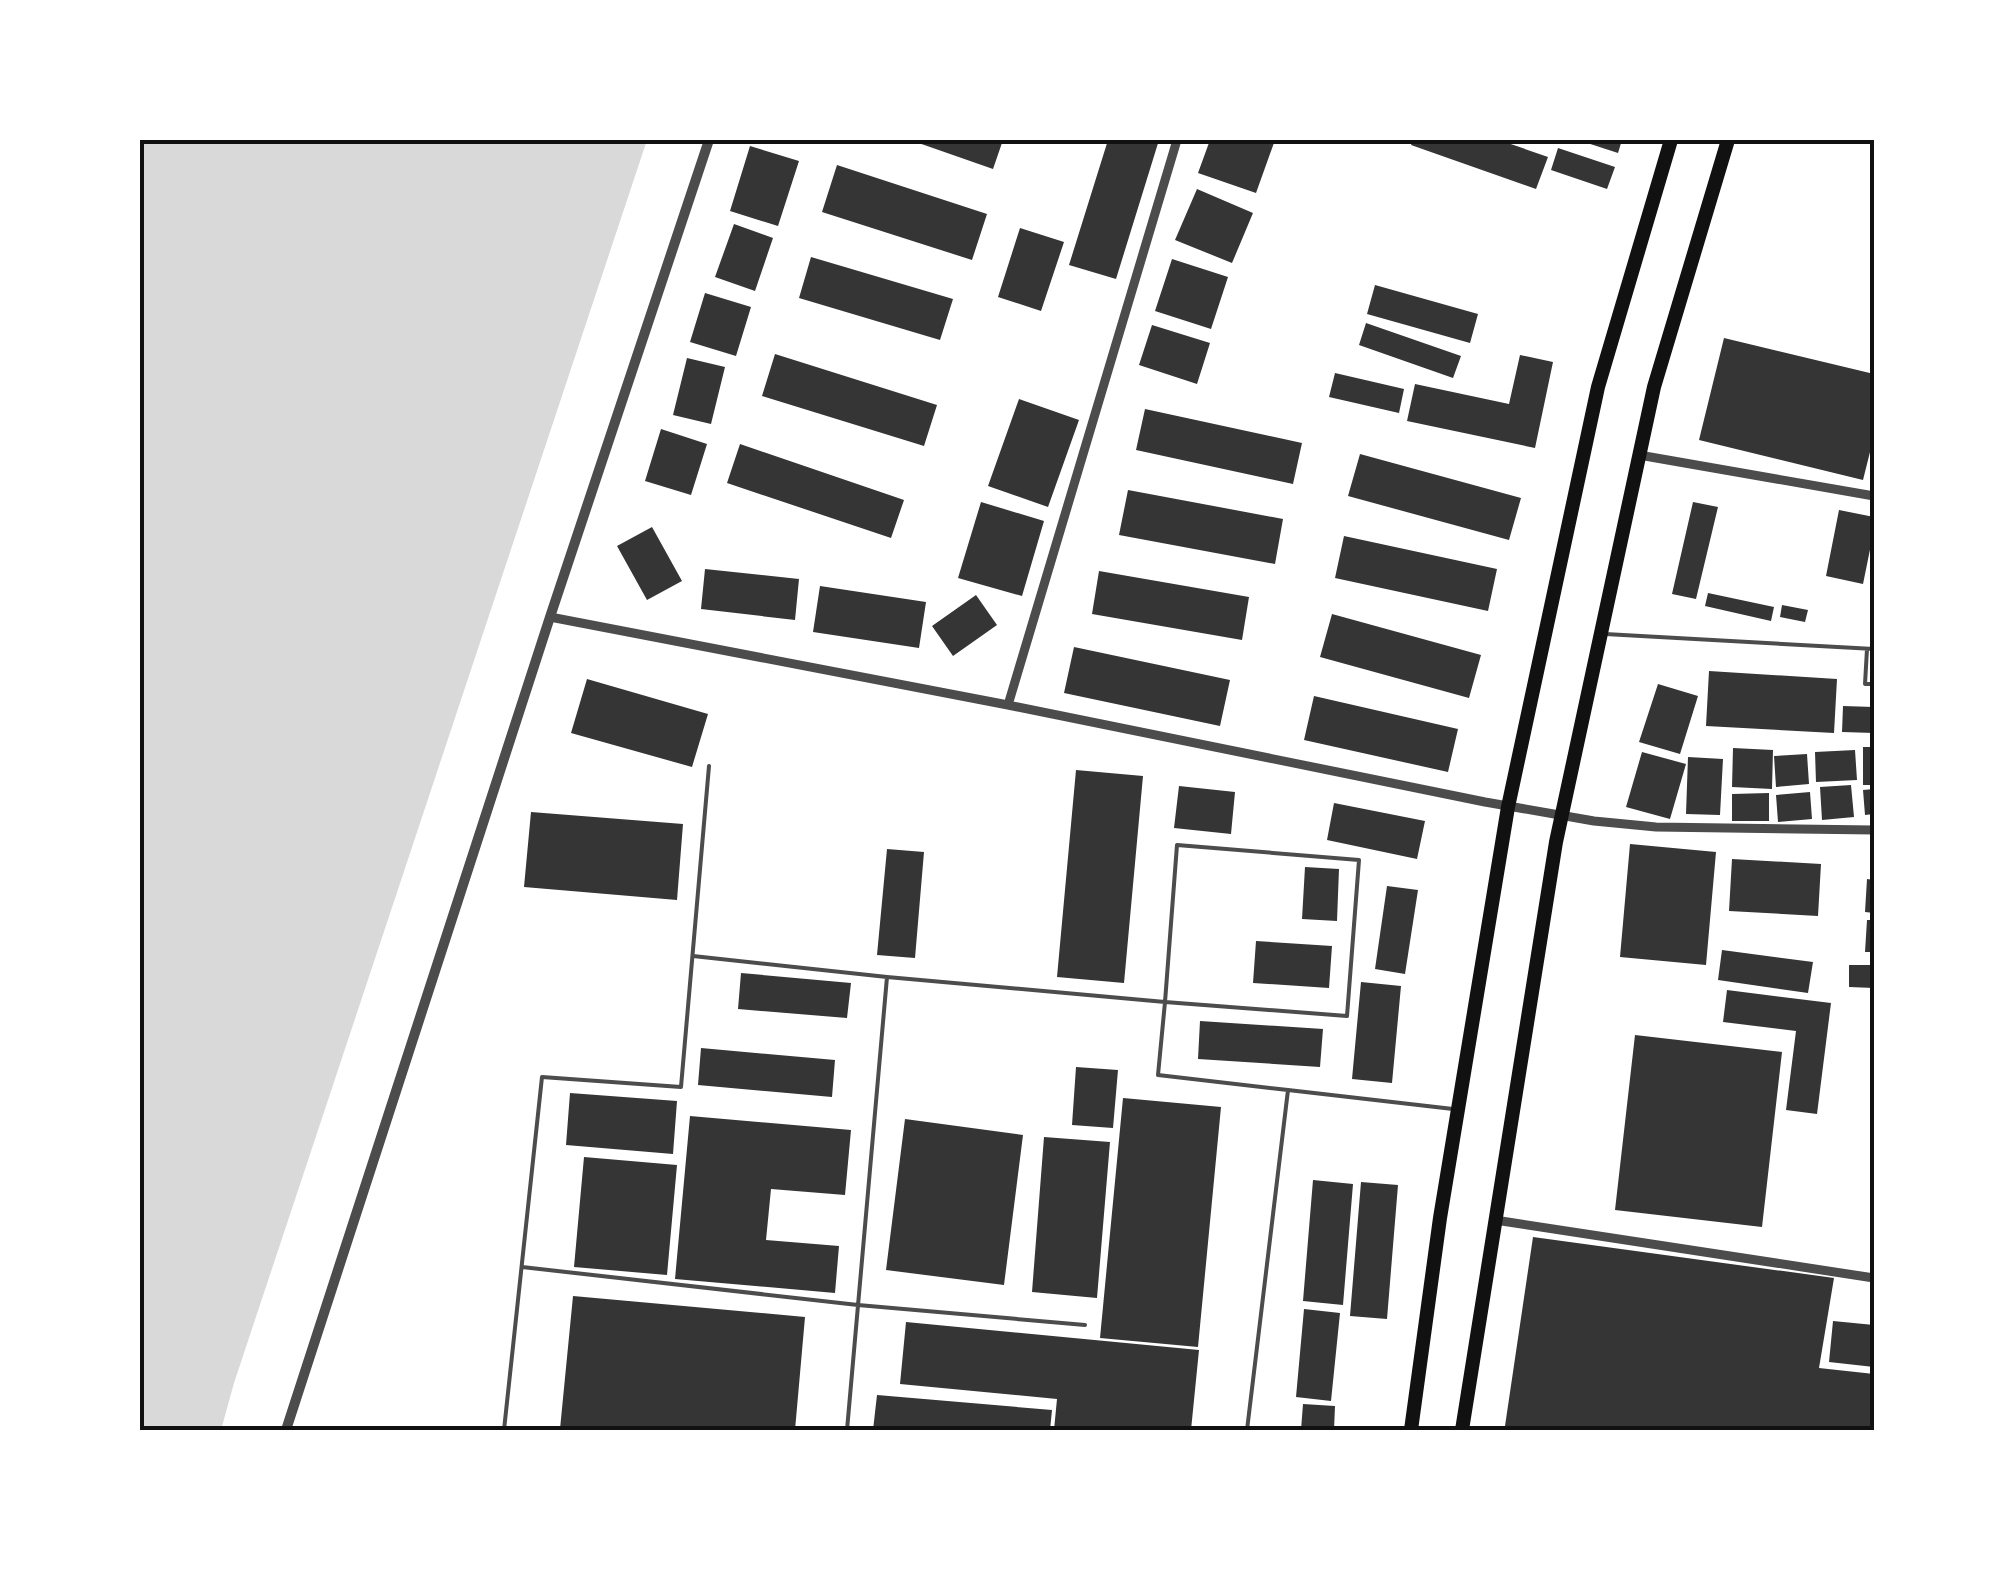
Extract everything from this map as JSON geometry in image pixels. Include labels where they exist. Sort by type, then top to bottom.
[{"type":"main road","points":[[1411,1430],[1440,1218],[1508,807],[1598,386],[1671,140]]},
{"type":"main road","points":[[1462,1430],[1561,816],[1654,387],[1728,140]]},
{"type":"street","points":[[286,1430],[709,140]]},
{"type":"street","points":[[1008,705],[1177,140]]},
{"type":"street","points":[[1639,455],[1874,496]]},
{"type":"street","points":[[550,617],[1561,816],[1656,827],[1874,830]]},
{"type":"street","points":[[1495,1220],[1874,1278]]},
{"type":"lane","points":[[1600,634],[1874,649]]},
{"type":"lane","points":[[1866,649],[1865,684],[1874,684]]},
{"type":"lane","points":[[504,1430],[542,1077],[682,1087],[709,766]]},
{"type":"lane","points":[[693,956],[888,977],[1164,1002],[1347,1016],[1360,860],[1178,845],[1164,1002],[1158,1075],[1458,1110]]},
{"type":"lane","points":[[847,1430],[888,977]]},
{"type":"lane","points":[[1248,1430],[1288,1090]]},
{"type":"lane","points":[[522,1267],[1085,1325]]},
{"type":"shaded area","points":[[140,140],[647,140],[221,1430],[140,1430]]},
{"type":"building","points":[[910,140],[1003,140],[993,169]]},
{"type":"building","points":[[1108,140],[1159,140],[1116,279],[1069,265]]},
{"type":"building","points":[[1210,140],[1275,140],[1256,193],[1198,173]]},
{"type":"building","points":[[1413,140],[1499,140],[1548,157],[1536,189],[1411,145]]},
{"type":"building","points":[[1578,140],[1622,140],[1618,153]]},
{"type":"building","points":[[750,146],[799,161],[778,226],[730,211]]},
{"type":"building","points":[[1558,148],[1615,167],[1607,189],[1551,170]]},
{"type":"building","points":[[837,165],[987,214],[972,260],[822,212]]},
{"type":"building","points":[[1197,189],[1253,213],[1232,263],[1175,240]]},
{"type":"building","points":[[734,224],[773,238],[755,291],[715,277]]},
{"type":"building","points":[[1020,228],[1064,242],[1041,311],[998,297]]},
{"type":"building","points":[[811,257],[953,299],[940,340],[799,298]]},
{"type":"building","points":[[1172,259],[1228,277],[1211,329],[1155,311]]},
{"type":"building","points":[[1375,285],[1478,314],[1470,343],[1367,314]]},
{"type":"building","points":[[705,293],[751,307],[736,356],[690,342]]},
{"type":"building","points":[[1366,323],[1461,356],[1453,378],[1359,345]]},
{"type":"building","points":[[1152,325],[1210,343],[1197,384],[1139,365]]},
{"type":"building","points":[[1724,338],[1874,374],[1874,436],[1863,480],[1699,440]]},
{"type":"building","points":[[775,354],[937,405],[924,446],[762,396]]},
{"type":"building","points":[[1520,355],[1553,362],[1535,448],[1407,421],[1415,384],[1509,404]]},
{"type":"building","points":[[687,358],[725,367],[711,424],[673,415]]},
{"type":"building","points":[[1335,373],[1404,389],[1399,413],[1329,397]]},
{"type":"building","points":[[1019,399],[1079,420],[1048,507],[988,486]]},
{"type":"building","points":[[1145,409],[1302,443],[1293,484],[1136,450]]},
{"type":"building","points":[[661,429],[707,444],[691,495],[645,481]]},
{"type":"building","points":[[740,444],[904,500],[891,538],[727,483]]},
{"type":"building","points":[[1360,454],[1521,498],[1509,540],[1348,496]]},
{"type":"building","points":[[1128,490],[1283,519],[1275,564],[1119,535]]},
{"type":"building","points":[[981,502],[1044,521],[1022,596],[958,578]]},
{"type":"building","points":[[1693,502],[1718,507],[1696,599],[1672,594]]},
{"type":"building","points":[[1839,510],[1874,517],[1863,584],[1826,576]]},
{"type":"building","points":[[652,527],[682,581],[647,600],[617,546]]},
{"type":"building","points":[[1344,536],[1497,569],[1488,611],[1335,578]]},
{"type":"building","points":[[705,569],[799,579],[795,620],[701,609]]},
{"type":"building","points":[[1099,571],[1249,597],[1242,640],[1092,614]]},
{"type":"building","points":[[820,586],[926,602],[919,648],[813,632]]},
{"type":"building","points":[[1708,593],[1774,607],[1771,621],[1705,606]]},
{"type":"building","points":[[976,595],[997,625],[953,656],[932,626]]},
{"type":"building","points":[[1782,605],[1808,610],[1805,622],[1780,617]]},
{"type":"building","points":[[1332,614],[1481,655],[1469,698],[1320,657]]},
{"type":"building","points":[[1074,647],[1230,680],[1220,726],[1064,693]]},
{"type":"building","points":[[1709,671],[1837,679],[1834,733],[1706,726]]},
{"type":"building","points":[[587,679],[708,714],[692,767],[571,733]]},
{"type":"building","points":[[1658,684],[1698,696],[1680,754],[1639,742]]},
{"type":"building","points":[[1314,696],[1458,729],[1448,772],[1304,740]]},
{"type":"building","points":[[1843,706],[1874,707],[1874,733],[1842,732]]},
{"type":"building","points":[[1863,747],[1874,747],[1874,785],[1863,785]]},
{"type":"building","points":[[1733,748],[1773,750],[1772,789],[1732,787]]},
{"type":"building","points":[[1855,750],[1857,780],[1816,782],[1815,752]]},
{"type":"building","points":[[1642,752],[1686,764],[1670,819],[1626,807]]},
{"type":"building","points":[[1807,754],[1809,784],[1776,787],[1774,756]]},
{"type":"building","points":[[1688,757],[1723,759],[1720,815],[1686,814]]},
{"type":"building","points":[[1076,770],[1143,776],[1124,983],[1057,977]]},
{"type":"building","points":[[1851,785],[1854,817],[1822,820],[1820,787]]},
{"type":"building","points":[[1179,786],[1235,792],[1231,834],[1174,828]]},
{"type":"building","points":[[1874,789],[1874,814],[1865,815],[1863,790]]},
{"type":"building","points":[[1810,792],[1812,819],[1778,822],[1776,795]]},
{"type":"building","points":[[1769,793],[1769,821],[1732,821],[1732,794]]},
{"type":"building","points":[[1334,803],[1425,821],[1417,859],[1327,840]]},
{"type":"building","points":[[531,812],[683,824],[677,900],[524,887]]},
{"type":"building","points":[[1630,844],[1716,852],[1706,965],[1620,957]]},
{"type":"building","points":[[887,849],[924,852],[915,958],[877,955]]},
{"type":"building","points":[[1732,859],[1821,864],[1818,916],[1729,911]]},
{"type":"building","points":[[1305,867],[1339,869],[1337,921],[1302,919]]},
{"type":"building","points":[[1867,879],[1874,880],[1874,913],[1865,912]]},
{"type":"building","points":[[1387,886],[1418,890],[1405,974],[1375,969]]},
{"type":"building","points":[[1867,920],[1874,920],[1874,952],[1865,952]]},
{"type":"building","points":[[1256,941],[1332,946],[1329,988],[1253,983]]},
{"type":"building","points":[[1722,950],[1813,962],[1808,993],[1718,980]]},
{"type":"building","points":[[1849,965],[1874,965],[1874,988],[1849,987]]},
{"type":"building","points":[[741,973],[851,983],[847,1018],[738,1009]]},
{"type":"building","points":[[1361,982],[1401,986],[1392,1083],[1352,1079]]},
{"type":"building","points":[[1727,990],[1831,1003],[1817,1114],[1786,1110],[1796,1031],[1723,1022]]},
{"type":"building","points":[[1200,1021],[1323,1029],[1320,1067],[1198,1059]]},
{"type":"building","points":[[1635,1035],[1782,1052],[1762,1227],[1615,1210]]},
{"type":"building","points":[[701,1048],[835,1060],[832,1097],[698,1085]]},
{"type":"building","points":[[1076,1067],[1118,1070],[1113,1128],[1072,1125]]},
{"type":"building","points":[[570,1093],[677,1101],[673,1154],[566,1145]]},
{"type":"building","points":[[1123,1098],[1221,1107],[1198,1347],[1100,1338]]},
{"type":"building","points":[[690,1116],[851,1130],[845,1195],[771,1189],[766,1240],[839,1246],[835,1293],[675,1279]]},
{"type":"building","points":[[905,1119],[1023,1135],[1004,1285],[886,1270]]},
{"type":"building","points":[[1044,1137],[1110,1142],[1097,1298],[1032,1292]]},
{"type":"building","points":[[584,1157],[677,1165],[667,1275],[574,1267]]},
{"type":"building","points":[[1313,1180],[1353,1184],[1343,1305],[1303,1301]]},
{"type":"building","points":[[1361,1182],[1398,1185],[1387,1319],[1350,1316]]},
{"type":"building","points":[[1533,1237],[1834,1278],[1819,1368],[1874,1374],[1874,1430],[1530,1430],[1505,1426]]},
{"type":"building","points":[[573,1296],[805,1317],[795,1430],[560,1429]]},
{"type":"building","points":[[1304,1309],[1340,1313],[1331,1401],[1296,1397]]},
{"type":"building","points":[[1833,1321],[1874,1325],[1874,1367],[1829,1362]]},
{"type":"building","points":[[906,1322],[1199,1350],[1191,1430],[1054,1430],[1057,1399],[900,1384]]},
{"type":"building","points":[[877,1395],[1052,1410],[1050,1430],[873,1430]]},
{"type":"building","points":[[1303,1404],[1335,1406],[1334,1430],[1301,1430]]}]
